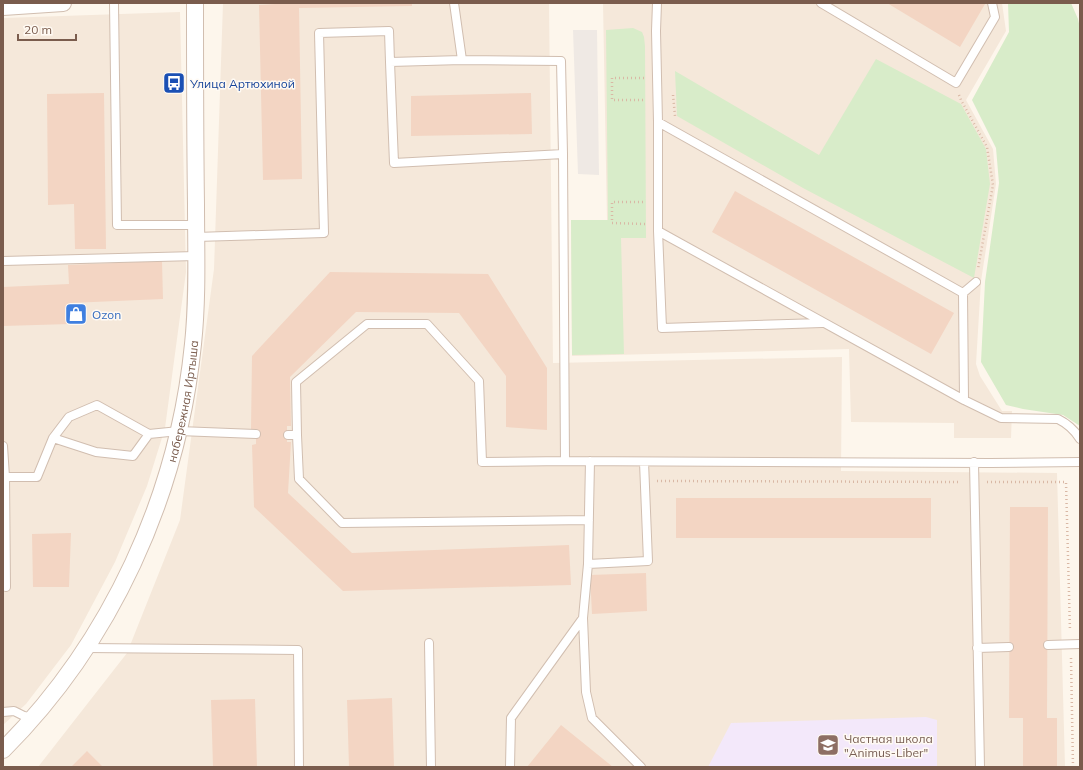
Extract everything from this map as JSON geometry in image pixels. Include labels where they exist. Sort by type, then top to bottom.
[{"type":"street","points":[[3,7],[63,3]]},
{"type":"street","name":"набережная Иртыша","points":[[3,750],[32,718],[64,678],[86,648],[116,597],[130,571],[153,516],[163,488],[179,431],[193,344],[196,300],[195,3]]},
{"type":"lane","points":[[114,3],[117,225],[196,231],[324,233],[319,33],[389,31],[394,163],[563,154]]},
{"type":"lane","points":[[454,3],[462,60]]},
{"type":"lane","points":[[657,3],[658,227],[662,328],[824,323]]},
{"type":"lane","points":[[821,3],[956,83],[995,17],[992,3]]},
{"type":"lane","points":[[390,62],[462,60],[561,61],[565,461]]},
{"type":"lane","points":[[658,122],[963,293]]},
{"type":"lane","points":[[658,227],[824,323],[964,400],[1001,418],[1058,419],[1072,427],[1080,439]]},
{"type":"lane","points":[[3,261],[196,256]]},
{"type":"lane","points":[[963,293],[976,282]]},
{"type":"lane","points":[[963,293],[964,400]]},
{"type":"lane","points":[[589,520],[342,523],[299,479],[296,435],[296,382],[367,324],[428,324],[479,381],[482,462],[1080,462]]},
{"type":"lane","points":[[5,478],[37,477],[53,438],[69,417],[97,405],[150,434],[179,431],[256,434]]},
{"type":"lane","points":[[53,438],[96,452],[133,456],[150,434]]},
{"type":"lane","points":[[288,435],[296,435]]},
{"type":"lane","points":[[3,446],[5,478],[6,587]]},
{"type":"lane","points":[[590,462],[588,564],[583,618],[586,692],[592,718],[641,767]]},
{"type":"lane","points":[[588,564],[648,560],[644,462]]},
{"type":"lane","points":[[974,462],[980,767]]},
{"type":"lane","points":[[510,767],[510,718],[583,618]]},
{"type":"lane","points":[[429,642],[431,767]]},
{"type":"lane","points":[[1048,645],[1080,644]]},
{"type":"lane","points":[[977,648],[1010,646]]},
{"type":"lane","points":[[86,648],[298,650],[299,767]]},
{"type":"lane","points":[[3,712],[14,711],[32,718]]},
{"type":"path","points":[[657,78],[612,78],[612,100],[657,101]]},
{"type":"path","points":[[956,83],[961,100],[987,147],[993,185],[976,282]]},
{"type":"path","points":[[672,91],[674,114],[677,119]]},
{"type":"path","points":[[658,202],[612,202],[612,223],[658,227]]},
{"type":"path","points":[[645,481],[1066,482],[1073,767]]},
{"type":"shaded area","points":[[223,3],[549,3],[553,363],[842,357],[841,471],[1057,473],[1065,767],[38,767],[127,653],[180,520],[214,269]]},
{"type":"shaded area","points":[[603,3],[1002,3],[1006,31],[966,100],[993,149],[996,184],[981,281],[976,364],[980,376],[1002,411],[1012,411],[1011,438],[954,438],[954,423],[851,422],[849,349],[572,356],[571,220],[607,220]]},
{"type":"shaded area","points":[[180,12],[186,272],[165,428],[147,486],[115,562],[71,645],[26,704],[3,725],[3,18]]},
{"type":"shaded area","points":[[573,30],[597,30],[599,175],[578,174]]},
{"type":"shaded area","name":"Частная школа \"Animus-Liber\"","points":[[926,717],[937,720],[937,767],[708,767],[731,723]]},
{"type":"green space","points":[[1008,3],[1071,3],[1080,28],[1080,426],[1063,415],[1006,405],[981,362],[985,282],[999,183],[996,148],[972,100],[1009,32]]},
{"type":"green space","points":[[633,28],[642,32],[645,46],[646,238],[621,238],[624,354],[572,355],[571,220],[608,220],[606,30]]},
{"type":"green space","points":[[876,59],[961,104],[986,149],[990,184],[974,278],[803,188],[677,116],[675,71],[819,155]]},
{"type":"building","points":[[275,3],[412,3],[412,6],[299,8],[302,179],[263,180],[259,5]]},
{"type":"building","points":[[887,3],[983,3],[985,4],[960,47]]},
{"type":"building","points":[[104,93],[106,249],[75,249],[74,204],[48,205],[47,94]]},
{"type":"building","points":[[531,93],[532,134],[411,136],[411,96]]},
{"type":"building","points":[[735,191],[954,313],[931,354],[712,232]]},
{"type":"building","points":[[162,261],[163,299],[70,303],[70,324],[3,326],[3,287],[69,284],[68,265]]},
{"type":"building","points":[[330,272],[488,274],[547,368],[547,430],[506,427],[506,376],[459,313],[356,312],[290,377],[291,426],[287,426],[287,442],[291,442],[288,493],[352,553],[569,545],[571,585],[343,591],[254,507],[252,445],[256,444],[256,429],[251,429],[252,356]]},
{"type":"building","points":[[676,498],[931,498],[931,538],[676,538]]},
{"type":"building","points":[[1010,507],[1048,507],[1047,718],[1057,718],[1057,767],[1023,767],[1023,718],[1009,718]]},
{"type":"building","points":[[71,533],[69,587],[33,587],[32,534]]},
{"type":"building","points":[[646,573],[647,611],[592,614],[590,575]]},
{"type":"building","points":[[392,698],[394,767],[349,767],[347,700]]},
{"type":"building","points":[[255,699],[257,767],[213,767],[211,700]]},
{"type":"building","points":[[561,725],[613,767],[527,767]]},
{"type":"building","points":[[87,751],[103,767],[71,767]]},
{"type":"place","name":"Улица Артюхиной","points":[[174,83]]},
{"type":"place","name":"Ozon","points":[[76,314]]},
{"type":"place","name":"Частная школа \"Animus-Liber\"","points":[[828,745]]}]
